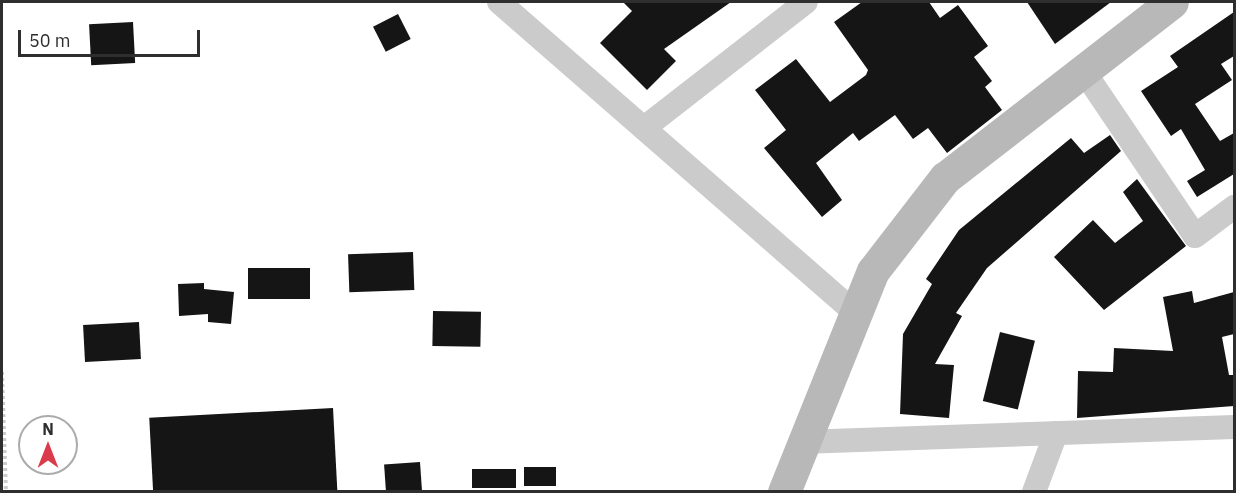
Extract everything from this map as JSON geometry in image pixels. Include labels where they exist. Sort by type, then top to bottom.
[{"type":"main road","points":[[784,492],[801,442],[873,271],[945,178],[1172,2]]},
{"type":"street","points":[[644,128],[806,2]]},
{"type":"street","points":[[512,5],[644,128],[856,313]]},
{"type":"street","points":[[1083,70],[1195,236],[1234,207]]},
{"type":"street","points":[[801,442],[1234,427]]},
{"type":"street","points":[[1034,492],[1056,433]]},
{"type":"path","points":[[2,372],[6,492]]},
{"type":"building","points":[[623,2],[731,2],[664,49],[676,61],[647,90],[600,43],[632,11]]},
{"type":"building","points":[[862,2],[929,2],[940,18],[958,5],[988,46],[974,57],[992,81],[985,87],[1002,110],[947,153],[928,128],[913,139],[895,115],[859,141],[853,133],[816,163],[842,200],[822,217],[764,148],[786,130],[755,90],[796,59],[830,102],[866,75],[868,70],[834,22]]},
{"type":"building","points":[[1027,2],[1111,2],[1055,44]]},
{"type":"building","points":[[1234,12],[1234,56],[1221,64],[1232,80],[1195,104],[1220,141],[1234,133],[1234,174],[1197,197],[1187,181],[1205,170],[1181,129],[1171,136],[1141,91],[1178,67],[1170,56]]},
{"type":"building","points":[[398,14],[411,39],[386,52],[373,27]]},
{"type":"building","points":[[133,22],[135,63],[91,65],[89,24]]},
{"type":"building","points":[[1110,135],[1121,151],[987,268],[956,313],[962,316],[935,364],[954,365],[949,418],[900,414],[903,334],[932,284],[926,279],[959,230],[1071,138],[1084,153]]},
{"type":"building","points":[[1137,179],[1186,246],[1104,310],[1054,257],[1093,220],[1115,243],[1143,221],[1123,192]]},
{"type":"building","points":[[413,252],[414,290],[349,292],[348,254]]},
{"type":"building","points":[[248,268],[310,268],[310,299],[248,299]]},
{"type":"building","points":[[204,283],[204,289],[234,292],[231,324],[208,322],[208,314],[179,316],[178,284]]},
{"type":"building","points":[[1192,291],[1194,303],[1234,292],[1234,334],[1222,337],[1229,375],[1234,375],[1234,406],[1077,418],[1078,371],[1113,372],[1114,348],[1173,351],[1163,297]]},
{"type":"building","points":[[433,311],[481,312],[480,347],[432,346]]},
{"type":"building","points":[[139,322],[141,359],[85,362],[83,325]]},
{"type":"building","points":[[1000,332],[1035,341],[1018,410],[983,401]]},
{"type":"building","points":[[333,408],[337,492],[153,492],[149,418]]},
{"type":"building","points":[[420,462],[422,492],[386,492],[384,465]]},
{"type":"building","points":[[524,467],[556,467],[556,486],[524,486]]},
{"type":"building","points":[[472,469],[516,469],[516,488],[472,488]]}]
